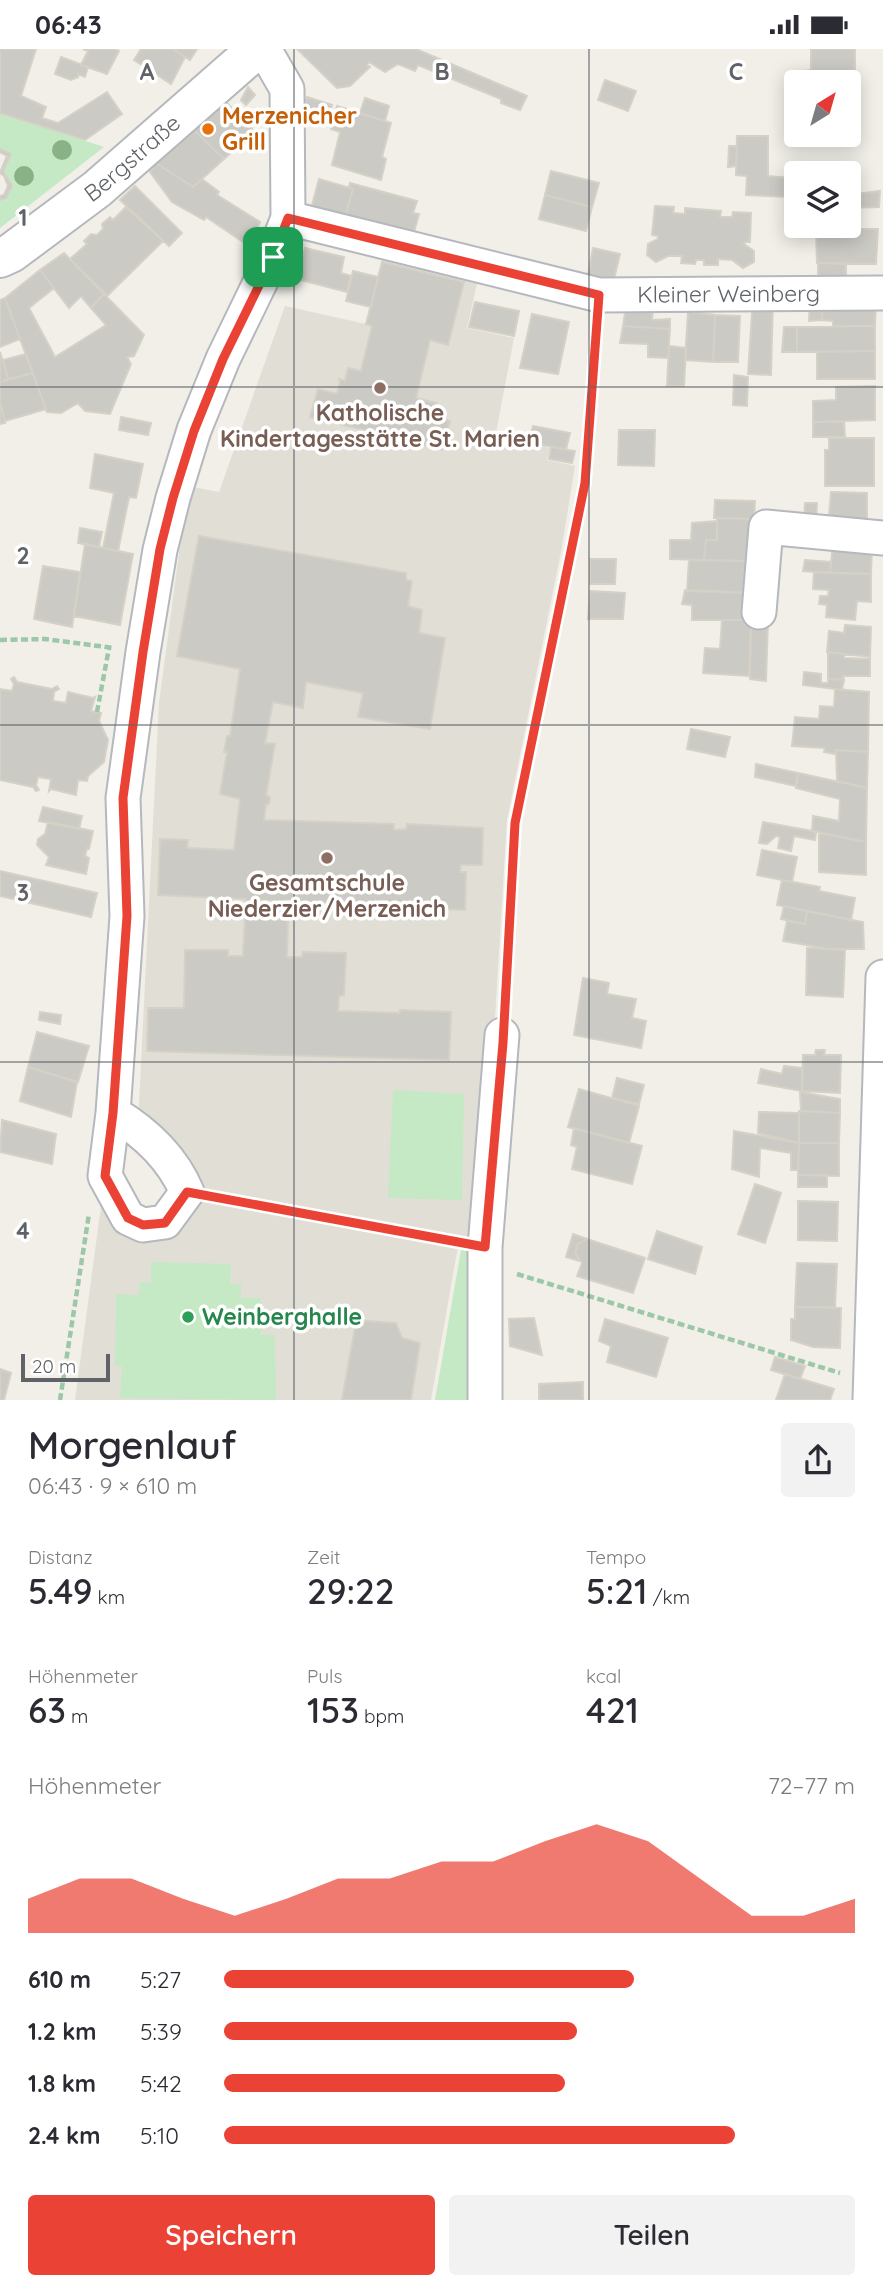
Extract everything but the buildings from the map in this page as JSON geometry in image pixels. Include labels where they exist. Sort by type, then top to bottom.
[{"type":"street","name":"Bergstraße","points":[[0,258],[97,189],[257,49]]},
{"type":"street","points":[[113,1113],[136,1127],[166,1156],[187,1192],[165,1223],[143,1225],[128,1218],[105,1176],[113,1113],[127,916],[123,798],[160,549],[185,457],[223,359],[273,257],[288,218],[287,89],[264,49]]},
{"type":"street","name":"Kleiner Weinberg","points":[[288,218],[599,295],[883,293]]},
{"type":"street","points":[[759,612],[766,527],[883,538]]},
{"type":"street","points":[[870,1391],[883,977]]},
{"type":"street","points":[[485,1400],[485,1247],[502,1035]]},
{"type":"path","points":[[502,1035],[515,823],[585,483],[599,295]]},
{"type":"path","points":[[0,640],[45,639],[143,652]]},
{"type":"path","points":[[97,712],[109,648]]},
{"type":"path","points":[[187,1192],[485,1247],[505,1270],[870,1391]]},
{"type":"path","points":[[60,1400],[90,1213]]},
{"type":"shaded area","name":"Gesamtschule Niederzier/Merzenich","points":[[384,255],[478,279],[467,328],[514,338],[495,438],[550,448],[547,460],[575,466],[561,552],[507,820],[481,1250],[458,1246],[431,1400],[75,1400],[104,1184],[128,1224],[183,1209],[138,1124],[159,703],[188,486],[219,492],[285,306],[366,324]]},
{"type":"green space","points":[[0,113],[104,147],[0,228],[0,200],[6,198],[11,186],[3,171],[11,154],[0,149]]},
{"type":"green space","points":[[393,1090],[464,1094],[462,1200],[388,1198]]},
{"type":"green space","points":[[461,1250],[482,1254],[482,1400],[435,1400]]},
{"type":"green space","name":"Weinberghalle","points":[[151,1262],[231,1264],[230,1284],[241,1284],[241,1298],[261,1298],[261,1335],[275,1335],[276,1400],[120,1398],[122,1366],[115,1365],[116,1294],[139,1295],[140,1282],[151,1283]]},
{"type":"place","name":"Merzenicher Grill","points":[[208,129]]},
{"type":"place","name":"Katholische Kindertagesstätte St. Marien","points":[[380,388]]},
{"type":"place","name":"Gesamtschule Niederzier/Merzenich","points":[[327,858]]},
{"type":"place","name":"Weinberghalle","points":[[188,1317]]},
{"type":"route","points":[[288,218],[599,295],[585,483],[515,823],[503,1043],[485,1247],[187,1192],[165,1223],[143,1225],[128,1218],[105,1176],[113,1113],[127,916],[123,798],[136,696],[160,549],[194,431],[223,359],[273,257],[288,218]]}]
